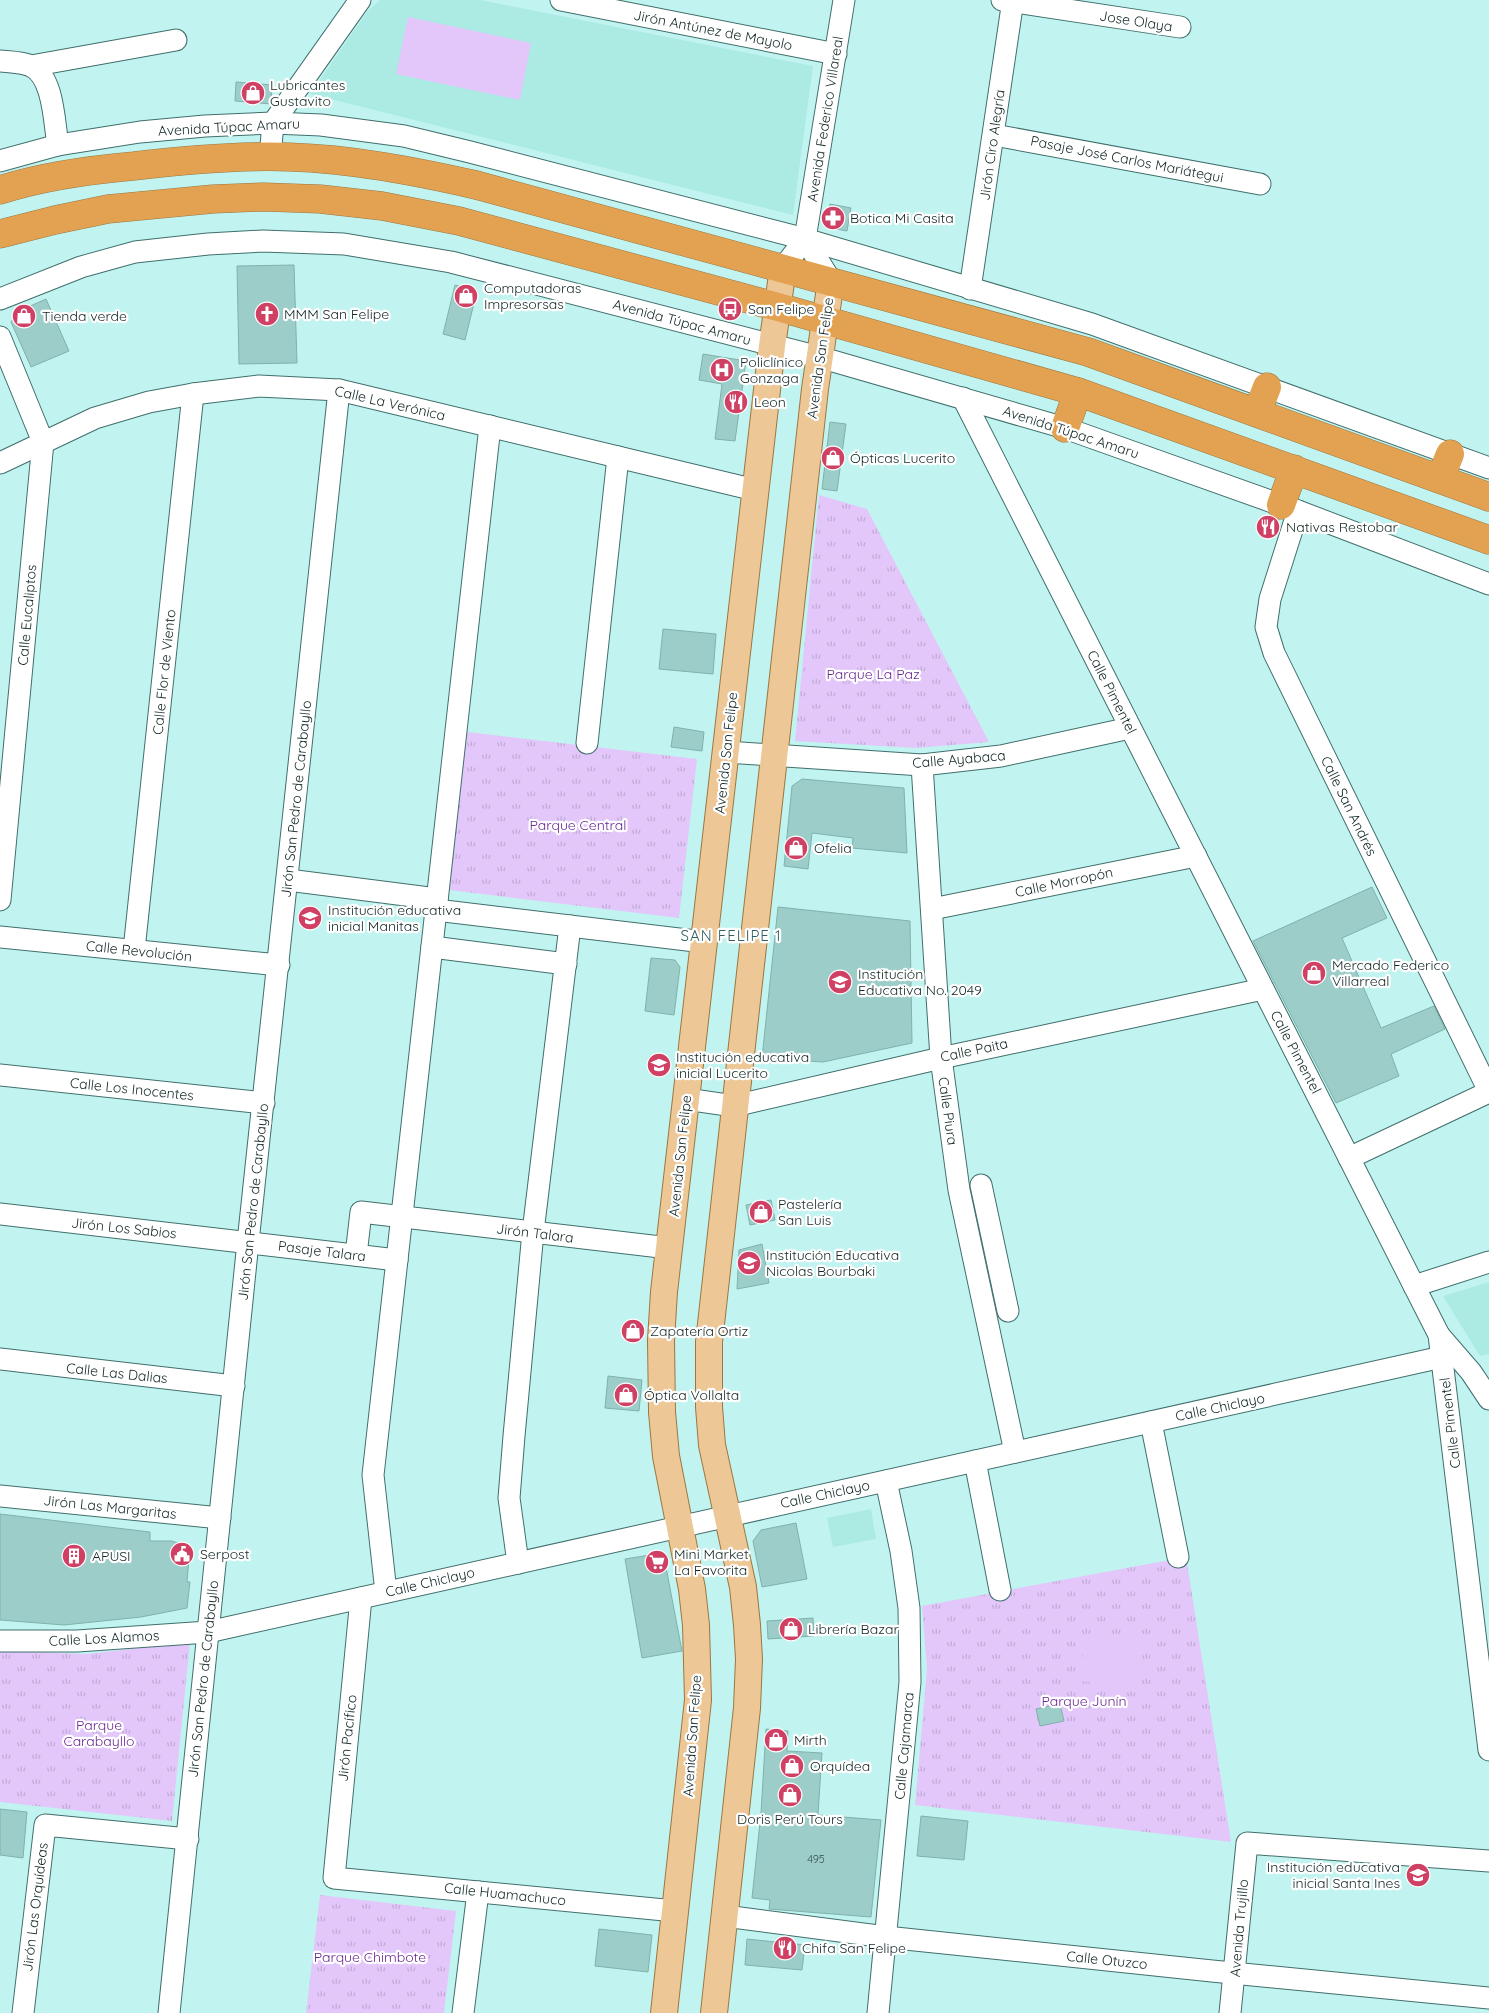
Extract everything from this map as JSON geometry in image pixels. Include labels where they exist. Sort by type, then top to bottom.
[{"type":"highway","points":[[0,190],[46,178],[92,170],[183,160],[236,157],[290,157],[418,171],[784,268],[1088,352],[1489,497]]},
{"type":"highway","points":[[0,234],[108,209],[263,197],[320,199],[382,206],[459,221],[778,307],[1078,392],[1489,540]]},
{"type":"highway","points":[[1258,414],[1267,387]]},
{"type":"highway","points":[[1065,428],[1078,392]]},
{"type":"highway","points":[[1440,479],[1450,454]]},
{"type":"highway","points":[[1289,508],[1294,470]]},
{"type":"main road","name":"Avenida San Felipe","points":[[664,2013],[698,1700],[696,1626],[692,1588],[666,1456],[662,1412],[660,1340],[755,490],[772,346],[784,268]]},
{"type":"main road","name":"Avenida San Felipe","points":[[714,2013],[747,1708],[749,1660],[743,1587],[712,1445],[708,1376],[712,1308],[819,357],[831,281]]},
{"type":"street","points":[[270,157],[273,123],[360,0]]},
{"type":"street","name":"Jirón Antúnez de Mayolo","points":[[561,0],[836,54]]},
{"type":"street","name":"Avenida Federico Villareal","points":[[784,268],[805,239],[844,0]]},
{"type":"street","name":"Jose Olaya","points":[[1009,1],[1180,27]]},
{"type":"street","name":"Jirón Ciro Alegría","points":[[970,289],[994,134],[1009,1]]},
{"type":"street","points":[[0,61],[31,66],[176,40]]},
{"type":"street","points":[[31,66],[41,74],[48,86],[58,145]]},
{"type":"street","name":"Avenida Túpac Amaru","points":[[0,161],[58,145],[140,132],[205,126],[273,123],[321,125],[404,136],[805,239],[1092,324],[1489,468]]},
{"type":"street","name":"Pasaje José Carlos Mariátegui","points":[[994,134],[1260,184]]},
{"type":"street","points":[[805,239],[831,281]]},
{"type":"street","name":"Avenida Túpac Amaru","points":[[0,299],[80,267],[135,252],[208,244],[263,241],[344,244],[451,262],[819,357],[1065,428],[1289,508],[1489,584]]},
{"type":"street","name":"Calle Eucaliptos","points":[[0,337],[43,442],[0,900]]},
{"type":"street","name":"Calle La Verónica","points":[[0,462],[94,418],[149,402],[193,394],[259,386],[340,390],[755,490]]},
{"type":"street","name":"Jirón San Pedro de Carabayllo","points":[[169,2013],[248,1242],[340,390]]},
{"type":"street","name":"Calle Flor de Viento","points":[[134,950],[193,394]]},
{"type":"street","name":"Calle Pimentel","points":[[962,398],[1439,1335],[1489,1748]]},
{"type":"street","points":[[386,1592],[373,1474],[490,426]]},
{"type":"street","points":[[586,743],[618,457]]},
{"type":"street","name":"Calle San Andrés","points":[[1289,508],[1266,627],[1274,653],[1489,1092]]},
{"type":"street","name":"Calle Ayabaca","points":[[726,752],[922,765],[1001,756],[1130,728]]},
{"type":"street","name":"Calle Piura","points":[[922,765],[941,1058],[959,1190],[1015,1452]]},
{"type":"street","name":"Calle Morropón","points":[[932,909],[1196,856]]},
{"type":"street","points":[[288,880],[570,926],[704,942]]},
{"type":"street","points":[[518,1563],[509,1498],[533,1232],[570,926]]},
{"type":"street","name":"Calle Revolución","points":[[0,937],[279,965]]},
{"type":"street","points":[[432,947],[566,964]]},
{"type":"street","name":"Calle Paita","points":[[686,1099],[734,1106],[941,1058],[1263,989]]},
{"type":"street","name":"Calle Los Inocentes","points":[[0,1075],[264,1103]]},
{"type":"street","points":[[1349,1158],[1489,1092]]},
{"type":"street","points":[[981,1185],[1008,1311]]},
{"type":"street","name":"Jirón Talara","points":[[356,1255],[361,1212],[670,1248]]},
{"type":"street","name":"Jirón Los Sabios","points":[[0,1214],[248,1242]]},
{"type":"street","name":"Pasaje Talara","points":[[248,1242],[397,1260]]},
{"type":"street","points":[[1414,1286],[1489,1262]]},
{"type":"street","points":[[1439,1335],[1471,1372],[1489,1399]]},
{"type":"street","name":"Calle Chiclayo","points":[[208,1632],[1442,1357]]},
{"type":"street","name":"Calle Las Dalias","points":[[0,1359],[234,1386]]},
{"type":"street","points":[[1152,1422],[1178,1556]]},
{"type":"street","points":[[975,1461],[1000,1590]]},
{"type":"street","name":"Calle Cajamarca","points":[[878,2013],[910,1673],[909,1608],[901,1551],[886,1481]]},
{"type":"street","name":"Jirón Las Margaritas","points":[[0,1496],[220,1518]]},
{"type":"street","name":"Jirón Pacífico","points":[[334,1878],[361,1598]]},
{"type":"street","name":"Calle Los Alamos","points":[[0,1641],[77,1641],[208,1632]]},
{"type":"street","name":"Jirón Las Orquídeas","points":[[22,2013],[45,1825],[188,1839]]},
{"type":"street","name":"Avenida Trujillo","points":[[1230,2013],[1247,1843],[1489,1861]]},
{"type":"street","name":"Calle Huamachuco","points":[[334,1878],[675,1911]]},
{"type":"street","points":[[463,2013],[478,1892]]},
{"type":"street","name":"Calle Otuzco","points":[[725,1916],[886,1937],[1235,1974],[1489,1998]]},
{"type":"shaded area","points":[[380,0],[480,0],[813,66],[793,215],[310,94],[367,12]]},
{"type":"shaded area","points":[[1489,1282],[1489,1354],[1480,1356],[1443,1296]]},
{"type":"shaded area","points":[[871,1509],[876,1539],[833,1547],[827,1518]]},
{"type":"green space","points":[[408,17],[531,43],[520,100],[396,74]]},
{"type":"green space","name":"Parque La Paz","points":[[819,495],[867,509],[989,742],[916,748],[795,741]]},
{"type":"green space","name":"Parque Central","points":[[459,731],[697,759],[679,918],[441,889]]},
{"type":"green space","name":"Parque Junín","points":[[1186,1557],[1231,1842],[915,1805],[927,1669],[922,1606]]},
{"type":"green space","points":[[1085,1635],[1144,1642],[1139,1687],[1080,1681]]},
{"type":"green space","name":"Parque Carabayllo","points":[[190,1642],[172,1821],[0,1802],[0,1651],[87,1654]]},
{"type":"green space","name":"Parque Chimbote","points":[[320,1895],[456,1911],[444,2013],[306,2013]]},
{"type":"building","name":"Lubricantes Gustavito","points":[[236,82],[272,85],[271,104],[235,101]]},
{"type":"building","points":[[830,204],[851,208],[847,231],[826,227]]},
{"type":"building","name":"MMM San Felipe","points":[[294,265],[297,363],[239,364],[237,266]]},
{"type":"building","points":[[455,285],[477,291],[465,340],[443,334]]},
{"type":"building","points":[[46,299],[69,351],[31,367],[11,322],[17,312]]},
{"type":"building","points":[[703,354],[746,361],[735,441],[715,439],[722,384],[699,380]]},
{"type":"building","points":[[830,422],[846,424],[837,491],[822,489]]},
{"type":"building","points":[[663,629],[716,634],[713,674],[659,669]]},
{"type":"building","points":[[674,727],[704,732],[702,751],[671,747]]},
{"type":"building","points":[[802,779],[904,788],[907,853],[852,848],[853,838],[812,833],[808,869],[784,866],[792,786]]},
{"type":"building","name":"Mercado Federico Villarreal","points":[[1372,887],[1387,918],[1342,938],[1381,1028],[1434,1006],[1445,1029],[1391,1054],[1399,1076],[1336,1103],[1253,941]]},
{"type":"building","name":"Institución Educativa No. 2049","points":[[778,907],[910,921],[912,1043],[823,1062],[762,1058]]},
{"type":"building","points":[[651,958],[675,960],[680,967],[674,1015],[645,1011]]},
{"type":"building","name":"Pastelería San Luis","points":[[771,1200],[775,1220],[750,1225],[746,1205]]},
{"type":"building","points":[[762,1244],[769,1283],[737,1289],[739,1250]]},
{"type":"building","points":[[608,1376],[642,1380],[639,1411],[605,1408]]},
{"type":"building","name":"APUSI","points":[[0,1514],[150,1532],[150,1541],[172,1541],[178,1543],[183,1546],[189,1558],[187,1582],[190,1582],[187,1608],[141,1617],[64,1625],[0,1620]]},
{"type":"building","points":[[796,1523],[807,1579],[762,1587],[753,1541],[761,1530]]},
{"type":"building","points":[[656,1554],[665,1562],[682,1651],[642,1658],[625,1559]]},
{"type":"building","name":"Librería Bazar","points":[[813,1618],[814,1636],[768,1639],[767,1621]]},
{"type":"building","points":[[1060,1704],[1064,1721],[1040,1726],[1036,1709]]},
{"type":"building","points":[[766,1729],[788,1731],[787,1751],[822,1753],[818,1815],[881,1820],[871,1917],[769,1909],[770,1900],[752,1898],[761,1813]]},
{"type":"building","points":[[0,1809],[27,1812],[23,1858],[0,1855]]},
{"type":"building","points":[[921,1816],[968,1821],[964,1860],[917,1856]]},
{"type":"building","points":[[599,1929],[652,1935],[648,1972],[595,1966]]},
{"type":"building","points":[[747,1939],[805,1945],[802,1970],[745,1965]]},
{"type":"place","name":"Lubricantes Gustavito","points":[[253,93]]},
{"type":"place","name":"Botica Mi Casita","points":[[833,218]]},
{"type":"place","name":"Computadoras Impresorsas","points":[[466,296]]},
{"type":"place","name":"San Felipe","points":[[730,309]]},
{"type":"place","name":"MMM San Felipe","points":[[267,314]]},
{"type":"place","name":"Tienda verde","points":[[24,316]]},
{"type":"place","name":"Policlínico Gonzaga","points":[[722,370]]},
{"type":"place","name":"Leon","points":[[736,402]]},
{"type":"place","name":"Ópticas Lucerito","points":[[833,458]]},
{"type":"place","name":"Nativas Restobar","points":[[1268,527]]},
{"type":"place","name":"Ofelia","points":[[796,848]]},
{"type":"place","name":"Institución educativa inicial Manitas","points":[[310,918]]},
{"type":"place","name":"Mercado Federico Villarreal","points":[[1314,973]]},
{"type":"place","name":"Institución Educativa No. 2049","points":[[840,982]]},
{"type":"place","name":"Institución educativa inicial Lucerito","points":[[659,1065]]},
{"type":"place","name":"Pastelería San Luis","points":[[761,1212]]},
{"type":"place","name":"Institución Educativa Nicolas Bourbaki","points":[[749,1263]]},
{"type":"place","name":"Zapatería Ortiz","points":[[633,1331]]},
{"type":"place","name":"Óptica Vollalta","points":[[626,1395]]},
{"type":"place","name":"Serpost","points":[[182,1554]]},
{"type":"place","name":"APUSI","points":[[74,1556]]},
{"type":"place","name":"Mini Market La Favorita","points":[[657,1562]]},
{"type":"place","name":"Librería Bazar","points":[[791,1629]]},
{"type":"place","name":"Mirth","points":[[776,1740]]},
{"type":"place","name":"Orquídea","points":[[792,1766]]},
{"type":"place","name":"Doris Perú Tours","points":[[790,1795]]},
{"type":"place","name":"Institución educativa inicial Santa Ines","points":[[1418,1875]]},
{"type":"place","name":"Chifa San Felipe","points":[[785,1948]]},
{"type":"district","name":"SAN FELIPE 1","points":[[731,936]]}]
